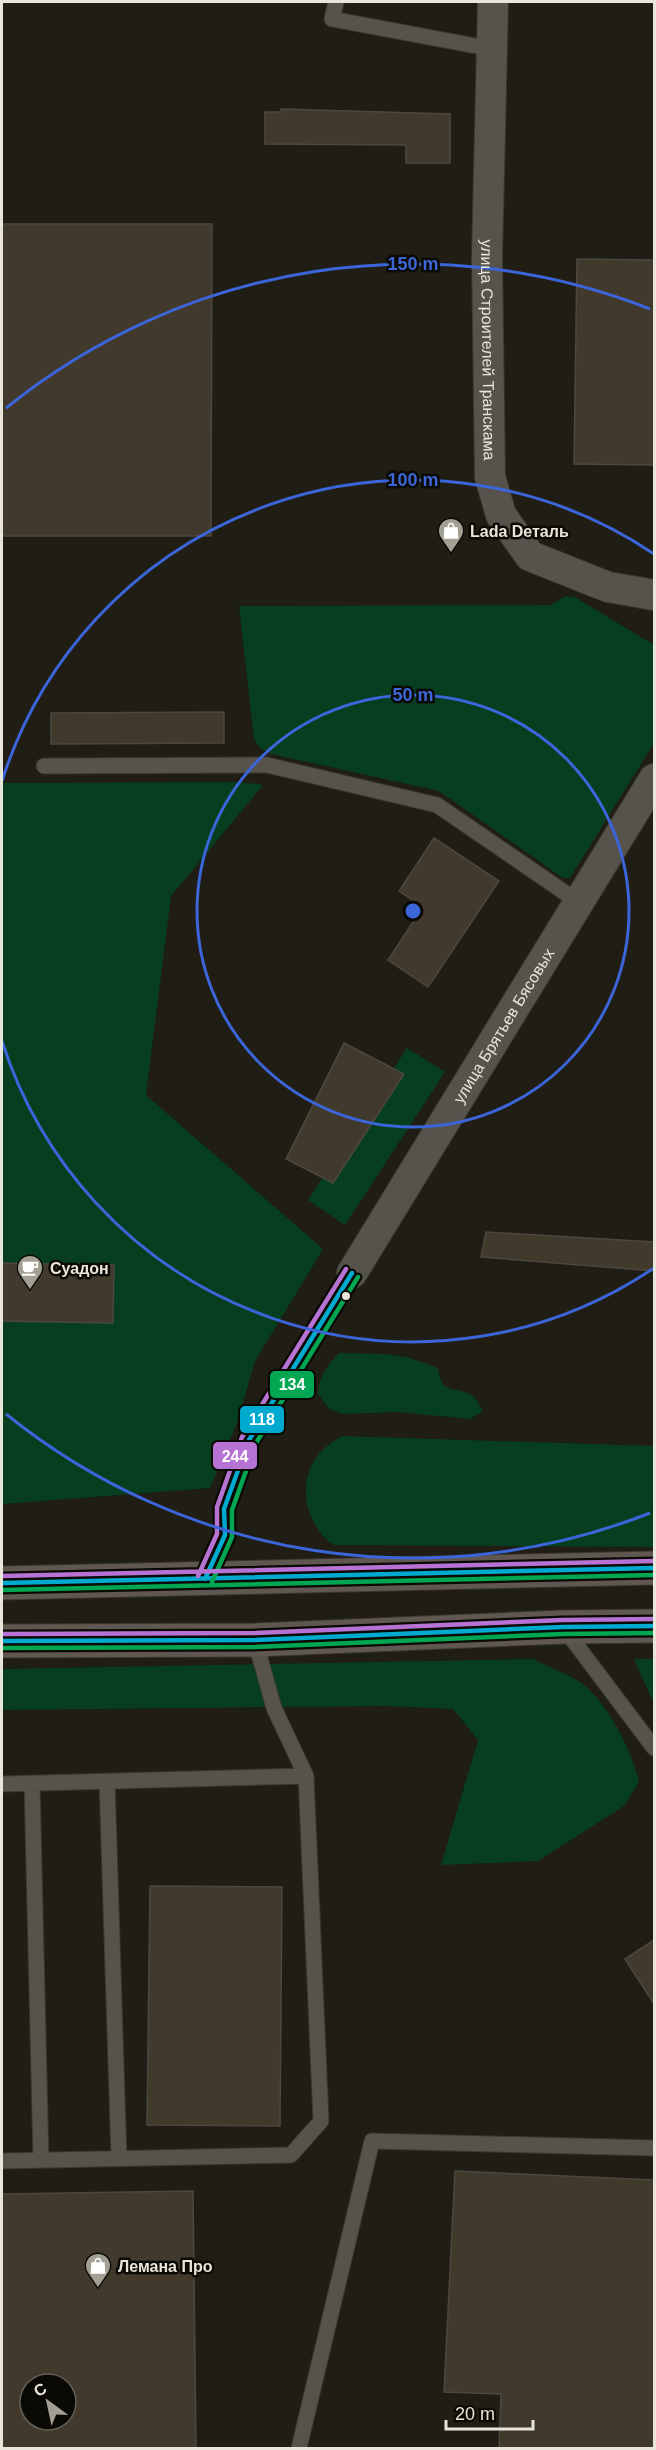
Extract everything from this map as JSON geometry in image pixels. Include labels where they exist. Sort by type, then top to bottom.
[{"type":"highway","points":[[2,1583],[654,1568]]},
{"type":"highway","points":[[2,1641],[255,1640],[563,1627],[654,1626]]},
{"type":"street","name":"улица Строителей Транскама","points":[[493,2],[487,257],[490,477],[501,515],[530,556],[608,587],[654,595]]},
{"type":"street","name":"улица Брятьев Бясовых","points":[[352,1274],[654,779]]},
{"type":"lane","points":[[336,2],[332,19],[492,49]]},
{"type":"lane","points":[[44,766],[267,765],[437,805],[580,903]]},
{"type":"lane","points":[[205,1580],[225,1535],[224,1509],[249,1440],[352,1274]]},
{"type":"lane","points":[[563,1627],[654,1748]]},
{"type":"lane","points":[[2,2161],[291,2155],[321,2121],[306,1776],[274,1708],[255,1640]]},
{"type":"lane","points":[[2,1784],[306,1776]]},
{"type":"lane","points":[[107,1781],[119,2159]]},
{"type":"lane","points":[[32,1784],[41,2160]]},
{"type":"lane","points":[[299,2448],[372,2141],[654,2148]]},
{"type":"green space","points":[[565,596],[575,597],[654,645],[654,743],[570,878],[563,878],[439,791],[271,754],[260,748],[254,739],[239,606],[551,605]]},
{"type":"green space","points":[[240,782],[263,785],[171,896],[146,1095],[323,1249],[255,1361],[237,1423],[210,1488],[2,1504],[2,783]]},
{"type":"green space","points":[[407,1048],[445,1072],[345,1225],[308,1200]]},
{"type":"green space","points":[[339,1353],[407,1357],[438,1368],[443,1384],[475,1398],[483,1411],[470,1419],[398,1412],[344,1414],[329,1409],[318,1394],[320,1382],[324,1372]]},
{"type":"green space","points":[[342,1436],[654,1446],[654,1547],[334,1545],[325,1538],[312,1518],[308,1507],[306,1483],[317,1457],[326,1447]]},
{"type":"green space","points":[[533,1659],[580,1682],[590,1690],[609,1713],[625,1742],[639,1782],[624,1806],[538,1861],[441,1865],[478,1740],[453,1709],[385,1706],[2,1710],[2,1669]]},
{"type":"green space","points":[[634,1659],[654,1659],[654,1704]]},
{"type":"building","points":[[281,109],[450,114],[450,163],[406,163],[406,145],[265,144],[265,112],[281,112]]},
{"type":"building","points":[[2,224],[212,224],[211,536],[2,536]]},
{"type":"building","points":[[577,259],[654,260],[654,465],[574,464]]},
{"type":"building","points":[[224,712],[224,743],[51,744],[51,713]]},
{"type":"building","points":[[434,838],[499,881],[428,987],[388,960],[423,907],[399,891]]},
{"type":"building","points":[[344,1043],[404,1074],[333,1183],[286,1159]]},
{"type":"building","points":[[486,1232],[654,1242],[654,1271],[481,1257]]},
{"type":"building","points":[[2,1263],[114,1265],[113,1323],[2,1321]]},
{"type":"building","points":[[150,1886],[282,1887],[280,2126],[147,2125]]},
{"type":"building","points":[[654,1940],[654,2004],[625,1959]]},
{"type":"building","points":[[455,2171],[654,2180],[654,2448],[499,2448],[501,2394],[444,2392]]},
{"type":"building","name":"Лемана Про","points":[[193,2191],[196,2448],[2,2448],[2,2194]]},
{"type":"transit line","name":"244","points":[[198,1576],[217,1534],[217,1507],[242,1437],[346,1269]]},
{"type":"transit line","name":"118","points":[[205,1579],[225,1535],[224,1509],[249,1440],[352,1273]]},
{"type":"transit line","name":"134","points":[[212,1582],[232,1537],[232,1510],[256,1443],[358,1277]]},
{"type":"transit line","name":"244","points":[[2,1576],[654,1561]]},
{"type":"transit line","name":"118","points":[[2,1583],[654,1568]]},
{"type":"transit line","name":"134","points":[[2,1590],[654,1575]]},
{"type":"transit line","name":"244","points":[[2,1634],[255,1633],[563,1620],[654,1619]]},
{"type":"transit line","name":"118","points":[[2,1641],[255,1640],[563,1627],[654,1626]]},
{"type":"transit line","name":"134","points":[[2,1648],[255,1647],[563,1634],[654,1633]]},
{"type":"place","name":"Lada Dеталь","points":[[451,554]]},
{"type":"place","name":"Суадон","points":[[30,1291]]},
{"type":"place","name":"Лемана Про","points":[[98,2289]]}]
